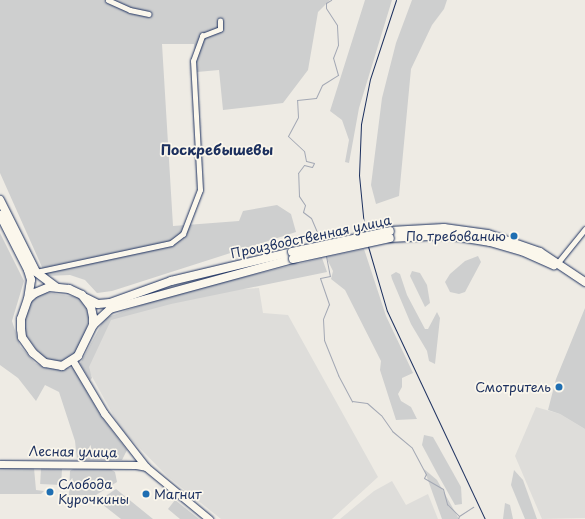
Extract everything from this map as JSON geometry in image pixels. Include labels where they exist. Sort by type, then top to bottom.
[{"type":"highway","points":[[0,200],[36,272],[48,283],[56,287],[73,291],[85,297],[90,307],[93,325],[74,361],[62,366],[46,362],[27,346],[22,337],[21,319],[31,287],[28,270],[0,215]]},
{"type":"highway","name":"Производственная улица","points":[[85,297],[98,304],[110,303],[171,281],[390,234],[444,228],[488,234],[521,244],[585,282]]},
{"type":"highway","name":"Производственная улица","points":[[93,325],[110,309],[293,255]]},
{"type":"highway","name":"Производственная улица","points":[[557,264],[585,288]]},
{"type":"highway","points":[[28,299],[42,289],[56,287]]},
{"type":"main road","points":[[74,361],[104,413],[146,468],[207,518]]},
{"type":"main road","points":[[122,465],[132,459],[133,452]]},
{"type":"main road","name":"Лесная улица","points":[[0,464],[122,465],[146,468]]},
{"type":"street","points":[[108,0],[130,10],[149,14]]},
{"type":"street","points":[[36,272],[171,243],[183,234],[200,190],[193,61],[202,36],[220,29],[220,21]]},
{"type":"street","points":[[557,264],[585,229]]},
{"type":"shaded area","points":[[0,0],[330,0],[318,12],[308,70],[283,103],[223,110],[219,70],[197,72],[194,44],[162,44],[173,226],[239,221],[243,211],[277,205],[291,214],[296,232],[112,291],[97,293],[85,280],[70,275],[46,276],[0,173]]},
{"type":"shaded area","points":[[365,0],[392,0],[359,108],[349,163],[345,162],[349,140],[342,120],[330,111]]},
{"type":"shaded area","points":[[412,0],[447,0],[444,9],[432,25],[411,69],[399,196],[376,204],[371,185],[382,98],[396,43]]},
{"type":"shaded area","points":[[0,233],[24,281],[12,321],[20,346],[35,363],[44,367],[73,368],[101,416],[127,450],[122,460],[77,460],[75,441],[59,392],[45,385],[36,401],[18,378],[0,365]]},
{"type":"shaded area","points":[[364,249],[386,316],[413,373],[402,378],[402,387],[398,394],[401,401],[411,407],[417,419],[396,420],[380,370],[381,361],[345,290],[331,279],[333,271],[326,257]]},
{"type":"shaded area","points":[[478,256],[481,262],[465,292],[459,294],[450,292],[445,282],[450,274],[465,261]]},
{"type":"shaded area","points":[[322,258],[327,272],[171,304],[111,320],[89,367],[92,378],[90,380],[80,364],[102,323],[108,317],[173,294]]},
{"type":"shaded area","points":[[412,271],[420,273],[427,285],[430,303],[425,307],[410,276]]},
{"type":"shaded area","points":[[396,272],[400,274],[407,295],[425,329],[428,329],[437,312],[440,318],[435,364],[429,361],[427,351],[411,324],[392,279],[391,275]]},
{"type":"shaded area","points":[[259,288],[263,313],[288,315],[378,477],[332,519],[221,519],[167,476],[121,429],[85,364],[109,319],[207,291]]},
{"type":"shaded area","points":[[43,292],[78,297],[86,308],[89,317],[84,340],[72,358],[62,363],[42,357],[25,334],[25,317],[31,301]]},
{"type":"shaded area","points":[[585,308],[585,429],[560,414],[548,410],[556,379]]},
{"type":"shaded area","points":[[536,407],[560,414],[585,429],[585,518],[542,519],[515,456]]},
{"type":"shaded area","points":[[424,435],[433,437],[461,487],[462,504],[455,505],[437,473],[422,445]]},
{"type":"shaded area","points":[[0,467],[34,468],[36,490],[44,491],[41,494],[0,494]]},
{"type":"shaded area","points":[[41,468],[62,469],[61,485],[40,484]]},
{"type":"shaded area","points":[[73,469],[110,469],[115,472],[117,482],[96,495],[69,495],[70,471]]},
{"type":"shaded area","points":[[424,469],[437,480],[459,519],[442,519]]},
{"type":"shaded area","points":[[514,470],[523,480],[537,519],[525,519],[511,485]]},
{"type":"shaded area","points":[[392,481],[406,505],[428,494],[438,519],[340,519],[374,491]]},
{"type":"shaded area","points":[[116,489],[153,519],[121,519],[98,501]]},
{"type":"shaded area","points":[[175,500],[199,519],[180,519],[168,509]]},
{"type":"shaded area","points":[[505,503],[510,505],[513,519],[503,519]]},
{"type":"waterway","points":[[324,241],[322,235],[316,237],[315,235],[317,232],[311,218],[303,212],[305,205],[299,196],[298,173],[304,165],[312,167],[314,163],[306,161],[304,151],[288,136],[298,117],[297,100],[316,98],[322,85],[338,75],[333,58],[338,45],[337,25],[326,8],[326,3],[331,0]]},
{"type":"waterway","points":[[326,256],[330,276],[320,278],[329,304],[323,319],[324,340],[338,375],[352,401],[367,403],[381,415],[392,431],[412,448],[426,474],[424,478],[443,489],[447,504],[459,516],[458,519]]},
{"type":"waterway","points":[[459,516],[473,507]]},
{"type":"railway","points":[[396,0],[370,79],[361,124],[359,175],[365,236],[387,311],[485,519]]},
{"type":"place","name":"По требованию","points":[[514,236]]},
{"type":"place","name":"Смотритель","points":[[559,387]]},
{"type":"place","name":"Слобода Курочкины","points":[[50,492]]},
{"type":"place","name":"Магнит","points":[[146,494]]},
{"type":"district","name":"Поскребышевы","points":[[217,150]]}]
